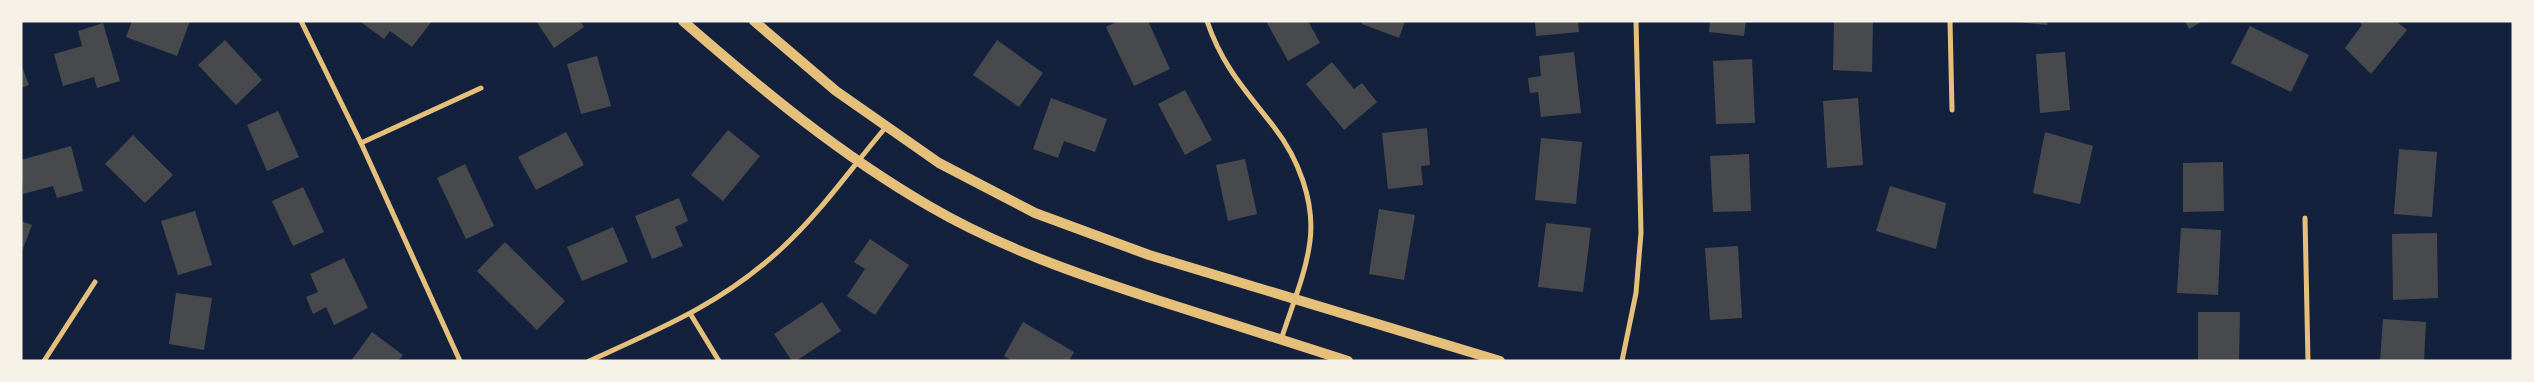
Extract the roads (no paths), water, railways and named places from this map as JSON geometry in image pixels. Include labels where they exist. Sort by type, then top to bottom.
[{"type":"main road","points":[[684,21],[803,122],[856,162],[930,206],[1032,256],[1280,340],[1348,361]]},
{"type":"main road","points":[[754,21],[836,92],[886,127],[939,163],[1035,212],[1149,255],[1500,361]]},
{"type":"street","points":[[301,21],[361,143],[460,361]]},
{"type":"street","points":[[1207,21],[1229,69],[1286,144],[1304,186],[1310,214],[1310,239],[1280,340]]},
{"type":"street","points":[[1622,361],[1636,292],[1641,233],[1636,21]]},
{"type":"street","points":[[1950,21],[1952,110]]},
{"type":"street","points":[[361,143],[481,88]]},
{"type":"street","points":[[589,361],[690,315],[724,294],[782,248],[814,214],[886,127]]},
{"type":"street","points":[[2306,218],[2308,361]]},
{"type":"street","points":[[44,361],[95,282]]},
{"type":"street","points":[[690,315],[720,361]]}]
